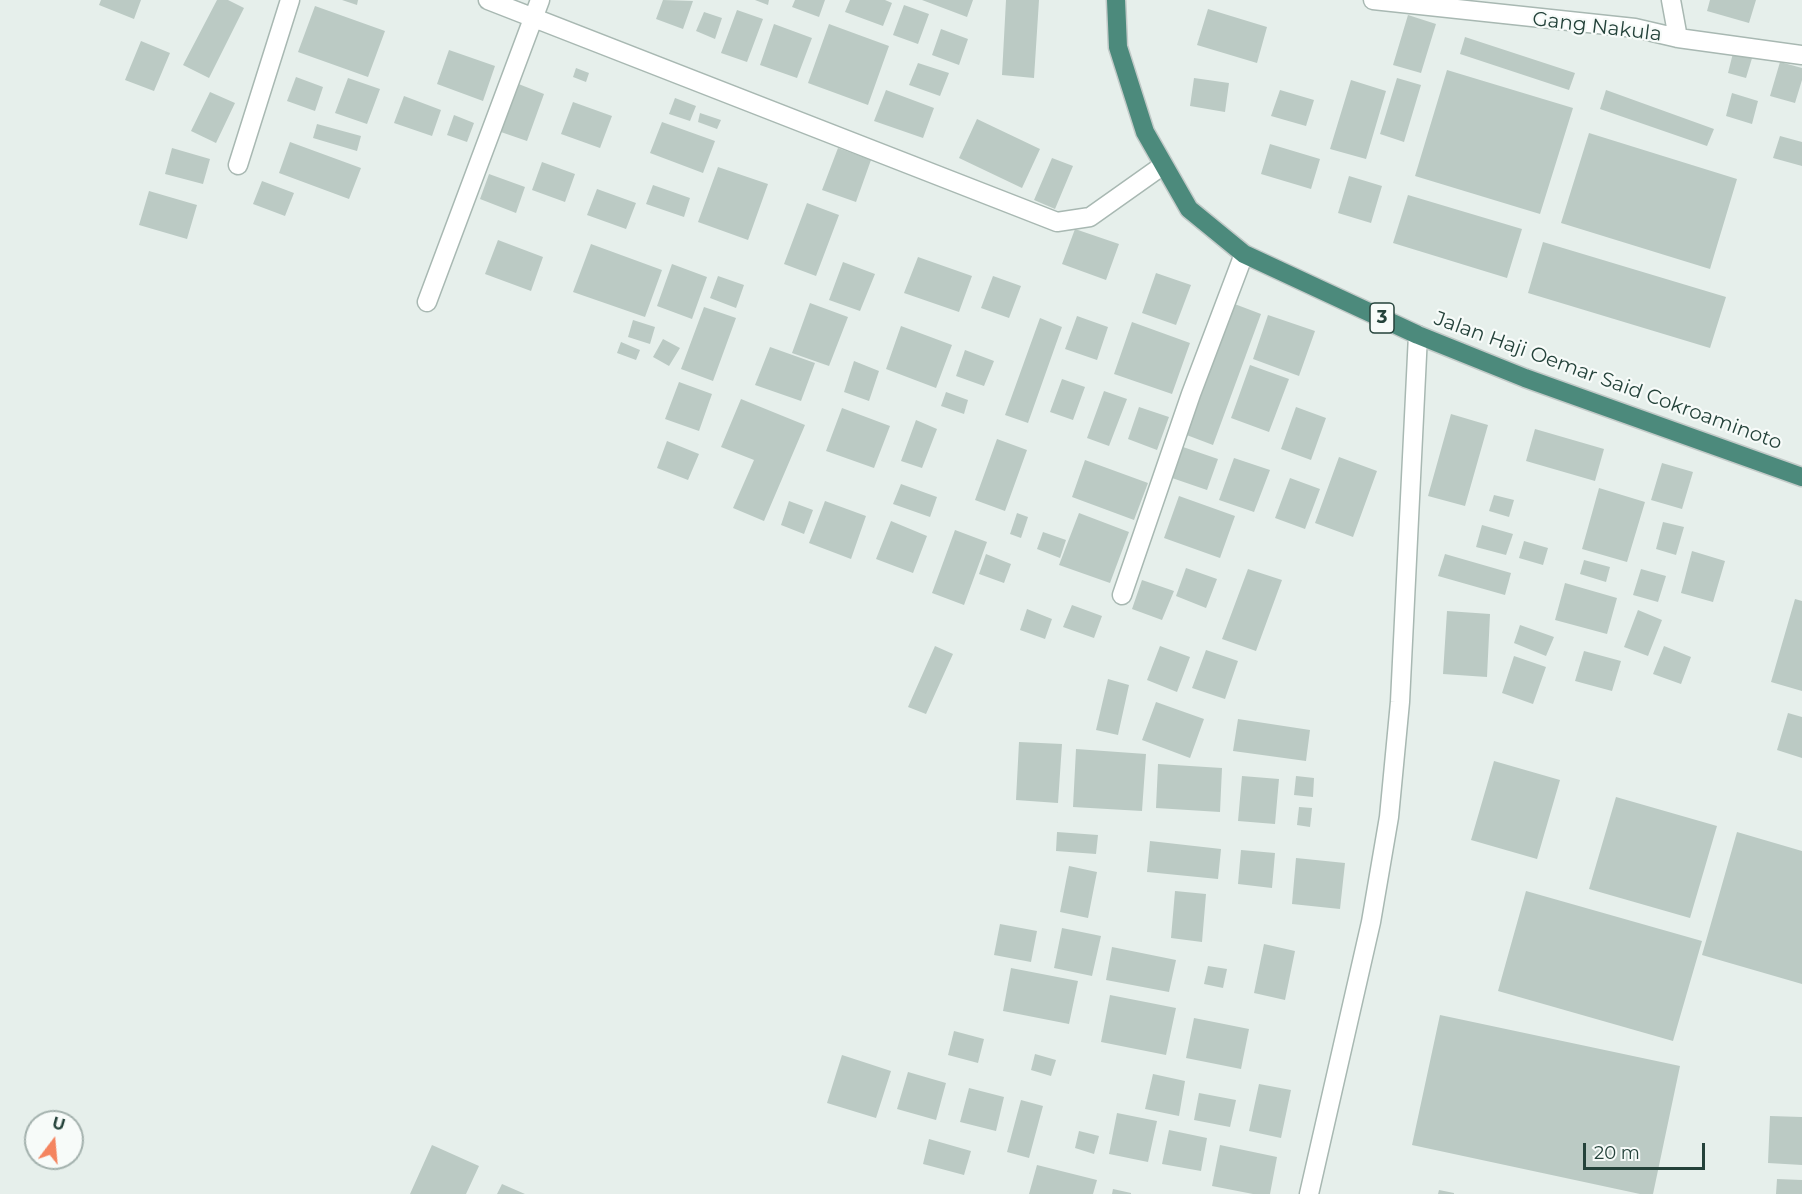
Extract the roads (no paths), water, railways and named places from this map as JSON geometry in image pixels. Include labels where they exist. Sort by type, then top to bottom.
[{"type":"highway","name":"Jalan Haji Oemar Said Cokroaminoto","points":[[1116,0],[1118,46],[1144,132],[1189,210],[1244,254],[1418,334],[1525,378],[1802,477]]},
{"type":"street","points":[[238,165],[290,0]]},
{"type":"street","points":[[488,0],[1057,222],[1090,217],[1162,166]]},
{"type":"street","points":[[427,302],[540,0]]},
{"type":"street","name":"Gang Nakula","points":[[1373,0],[1635,28],[1678,38],[1802,56]]},
{"type":"street","points":[[1671,0],[1678,38]]},
{"type":"street","points":[[1122,596],[1191,394],[1244,254]]},
{"type":"street","points":[[1309,1194],[1371,922],[1389,816],[1400,702],[1418,334]]}]
